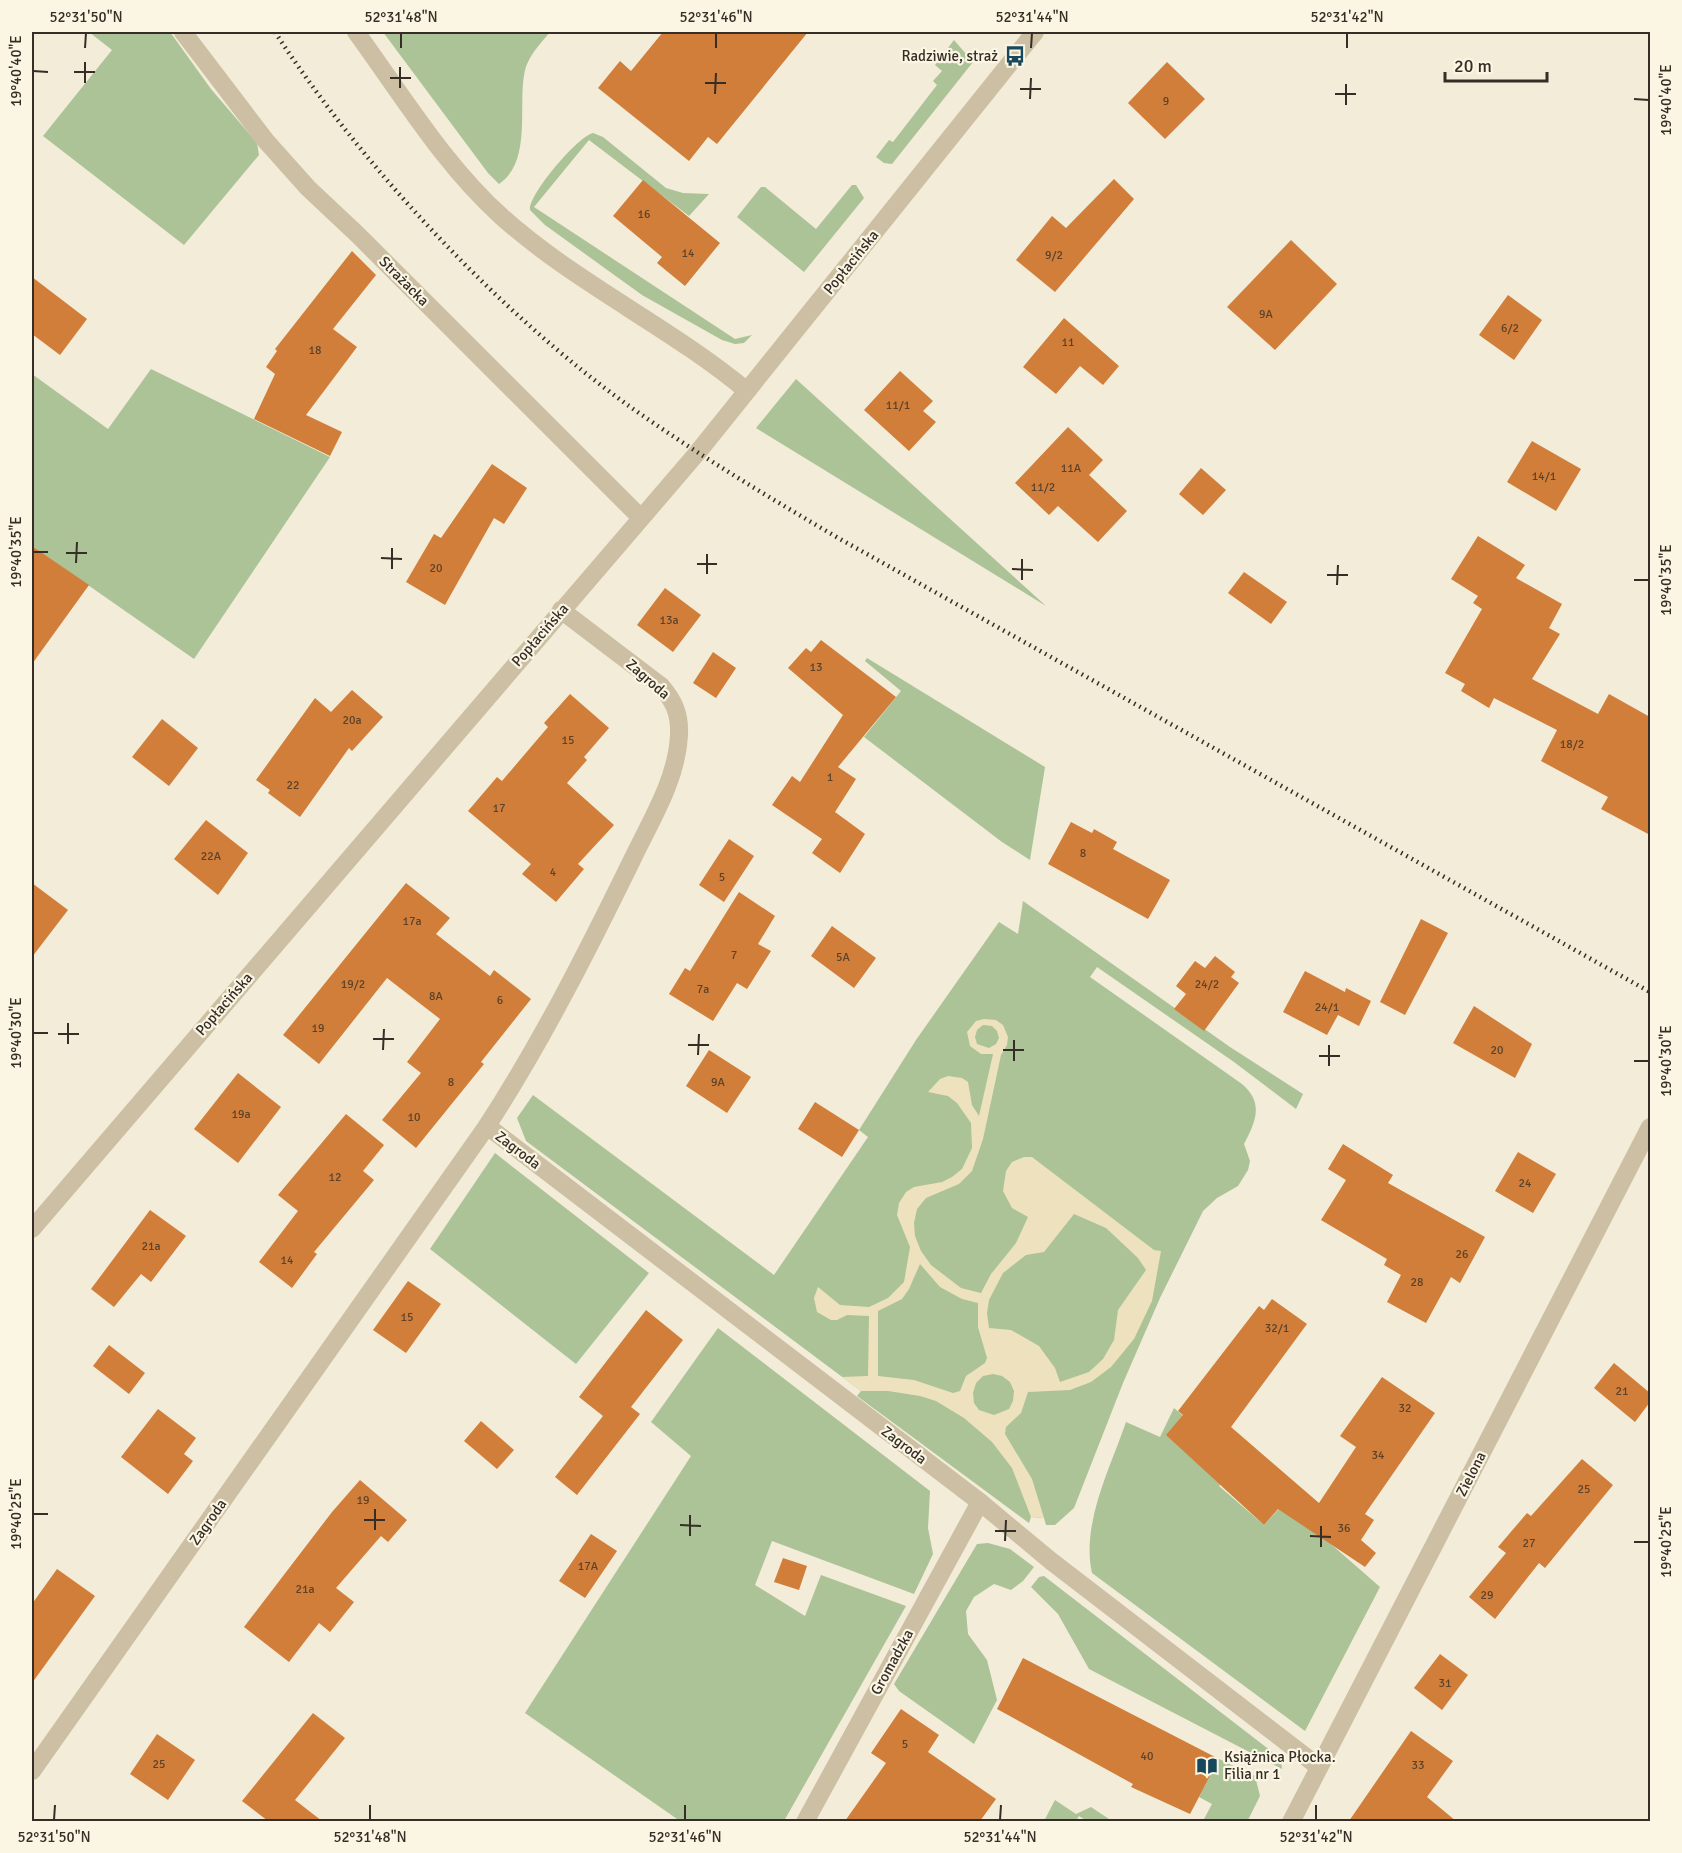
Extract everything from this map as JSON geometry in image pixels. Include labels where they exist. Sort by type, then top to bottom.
[{"type":"street","name":"Strażacka","points":[[183,32],[236,104],[309,188],[358,234],[640,518]]},
{"type":"street","points":[[356,32],[455,169],[503,218],[635,314],[709,360],[747,391]]},
{"type":"street","name":"Popłacińska","points":[[32,1229],[698,452],[1035,32]]},
{"type":"street","name":"Zagroda","points":[[32,1771],[487,1126],[531,1056],[587,952],[668,784],[678,747],[679,720],[674,702],[661,686],[586,632],[561,610]]},
{"type":"street","name":"Zagroda","points":[[487,1126],[980,1502],[1069,1575],[1319,1767]]},
{"type":"street","name":"Zielona","points":[[1291,1821],[1650,1127]]},
{"type":"street","name":"Gromadzka","points":[[805,1821],[980,1502]]},
{"type":"green space","points":[[89,32],[170,32],[211,89],[257,143],[259,155],[184,245],[43,136],[112,50]]},
{"type":"green space","points":[[383,32],[550,32],[532,54],[525,70],[520,147],[510,174],[499,184],[488,173]]},
{"type":"green space","points":[[954,40],[973,62],[892,164],[884,163],[876,157],[889,140],[893,142],[937,85],[933,81],[942,71],[935,65]]},
{"type":"green space","points":[[593,133],[603,137],[666,188],[683,193],[709,194],[689,216],[589,140],[534,207],[735,339],[752,335],[744,343],[735,344],[722,340],[642,295],[545,225],[530,210],[537,192],[555,167],[577,144]]},
{"type":"green space","points":[[852,185],[856,185],[864,198],[804,272],[737,217],[761,187],[765,187],[816,229]]},
{"type":"green space","points":[[151,369],[330,457],[194,659],[32,546],[32,374],[108,429]]},
{"type":"green space","points":[[796,379],[1046,606],[756,428]]},
{"type":"green space","points":[[867,658],[1045,767],[1030,860],[1002,842],[864,737],[901,691],[865,661]]},
{"type":"green space","points":[[1023,901],[1230,1047],[1303,1094],[1296,1109],[1234,1062],[1097,967],[1090,977],[1242,1084],[1253,1098],[1256,1112],[1252,1128],[1244,1144],[1250,1161],[1248,1170],[1238,1186],[1217,1198],[1203,1211],[1160,1298],[1123,1383],[1074,1508],[1055,1525],[1046,1525],[1044,1518],[1031,1517],[1029,1523],[857,1396],[861,1391],[526,1141],[517,1118],[533,1095],[774,1275],[868,1137],[859,1130],[916,1040],[999,922],[1018,934]]},
{"type":"green space","points":[[495,1153],[649,1273],[576,1364],[430,1249]]},
{"type":"green space","points":[[718,1328],[930,1491],[928,1528],[933,1554],[914,1594],[772,1541],[755,1585],[805,1616],[821,1575],[906,1606],[784,1821],[680,1821],[525,1713],[691,1456],[651,1422]]},
{"type":"green space","points":[[1174,1408],[1238,1463],[1219,1486],[1264,1525],[1284,1503],[1380,1587],[1305,1731],[1092,1573],[1090,1535],[1094,1516],[1105,1478],[1126,1422],[1160,1437]]},
{"type":"green space","points":[[988,1543],[1010,1549],[1034,1567],[1023,1581],[1011,1590],[994,1584],[974,1597],[966,1611],[968,1634],[987,1660],[997,1700],[974,1744],[899,1691],[894,1684],[977,1544]]},
{"type":"green space","points":[[1044,1576],[1275,1754],[1281,1760],[1282,1769],[1089,1669],[1058,1614],[1031,1587],[1039,1577]]},
{"type":"green space","points":[[1219,1759],[1255,1776],[1260,1796],[1247,1822],[1203,1821],[1212,1804],[1199,1797]]},
{"type":"green space","points":[[1055,1800],[1076,1814],[1091,1807],[1112,1821],[1087,1821],[1079,1816],[1076,1821],[1044,1821]]},
{"type":"shaded area","points":[[996,1020],[1003,1025],[1008,1037],[1007,1045],[1001,1055],[983,1139],[972,1171],[959,1184],[926,1198],[917,1209],[914,1223],[915,1236],[921,1251],[931,1265],[961,1288],[981,1293],[991,1274],[1016,1243],[1028,1217],[1012,1208],[1003,1191],[1006,1171],[1012,1162],[1024,1157],[1032,1157],[1154,1250],[1161,1251],[1152,1301],[1134,1339],[1111,1367],[1091,1382],[1070,1390],[1028,1392],[1021,1413],[1006,1427],[1005,1434],[1032,1479],[1044,1518],[1031,1517],[1012,1468],[992,1442],[964,1418],[936,1401],[920,1396],[888,1391],[861,1391],[842,1377],[868,1376],[869,1316],[847,1315],[831,1320],[817,1312],[814,1298],[818,1287],[840,1305],[869,1307],[888,1298],[904,1282],[910,1247],[897,1215],[899,1203],[906,1192],[914,1187],[942,1182],[952,1177],[962,1169],[972,1148],[971,1123],[957,1103],[948,1096],[928,1092],[940,1079],[948,1076],[962,1078],[968,1082],[972,1105],[979,1116],[993,1054],[981,1054],[970,1046],[967,1032],[976,1021]],"holes":[[[983,1025],[992,1026],[999,1038],[996,1044],[989,1048],[977,1044],[975,1037],[977,1030]],[[1074,1214],[1106,1228],[1138,1258],[1146,1270],[1118,1310],[1114,1340],[1103,1359],[1089,1372],[1060,1382],[1055,1368],[1039,1346],[1011,1330],[989,1328],[987,1313],[989,1300],[1003,1273],[1026,1255],[1044,1252]],[[920,1264],[940,1287],[962,1299],[978,1303],[978,1327],[987,1358],[985,1363],[966,1376],[960,1391],[953,1393],[914,1380],[878,1376],[878,1311],[902,1299]],[[993,1374],[1002,1376],[1010,1382],[1014,1391],[1009,1409],[994,1415],[979,1410],[974,1403],[973,1393],[976,1383],[983,1376]]]},
{"type":"building","points":[[663,32],[808,32],[717,144],[708,137],[689,161],[598,88],[620,61],[631,71]]},
{"type":"building","points":[[1167,62],[1205,99],[1165,139],[1128,103]]},
{"type":"building","points":[[1114,179],[1134,199],[1055,292],[1016,260],[1052,216],[1066,228]]},
{"type":"building","points":[[643,180],[720,243],[685,286],[657,263],[662,257],[613,216]]},
{"type":"building","points":[[1291,240],[1337,284],[1275,350],[1227,307]]},
{"type":"building","points":[[352,251],[376,275],[333,329],[357,347],[306,415],[342,432],[330,456],[254,419],[275,374],[266,367],[277,351],[275,349]]},
{"type":"building","points":[[32,277],[87,319],[60,355],[32,334]]},
{"type":"building","points":[[1508,295],[1542,320],[1514,360],[1479,335]]},
{"type":"building","points":[[1064,318],[1119,366],[1103,385],[1080,366],[1056,394],[1023,367]]},
{"type":"building","points":[[900,371],[933,401],[923,411],[936,422],[909,451],[864,410]]},
{"type":"building","points":[[1068,427],[1103,460],[1089,475],[1127,511],[1098,542],[1058,506],[1049,515],[1015,483]]},
{"type":"building","points":[[1532,441],[1581,469],[1556,511],[1507,482]]},
{"type":"building","points":[[492,464],[527,488],[504,524],[494,518],[445,605],[406,582],[434,534],[441,538]]},
{"type":"building","points":[[1201,468],[1226,490],[1203,515],[1179,494]]},
{"type":"building","points":[[1478,536],[1525,565],[1516,578],[1562,604],[1549,628],[1560,634],[1532,679],[1598,714],[1609,694],[1650,717],[1650,835],[1601,809],[1608,797],[1541,761],[1557,730],[1494,698],[1489,708],[1461,691],[1465,684],[1445,673],[1482,609],[1473,603],[1478,596],[1451,579]]},
{"type":"building","points":[[32,546],[89,585],[32,664]]},
{"type":"building","points":[[1244,572],[1287,602],[1271,624],[1228,593]]},
{"type":"building","points":[[665,588],[701,615],[673,652],[637,625]]},
{"type":"building","points":[[821,640],[896,697],[838,767],[856,779],[835,812],[865,834],[840,873],[812,853],[822,839],[772,805],[792,776],[800,782],[843,715],[788,668],[806,648],[811,652]]},
{"type":"building","points":[[713,652],[736,668],[716,698],[693,683]]},
{"type":"building","points":[[352,690],[383,717],[352,751],[349,748],[300,817],[268,793],[270,790],[256,780],[315,698],[331,712]]},
{"type":"building","points":[[570,694],[609,728],[584,757],[587,760],[567,783],[614,825],[578,864],[584,869],[556,902],[522,874],[531,864],[468,811],[497,777],[502,781],[548,727],[544,723]]},
{"type":"building","points":[[162,719],[198,748],[169,786],[132,757]]},
{"type":"building","points":[[206,820],[248,853],[218,895],[174,859]]},
{"type":"building","points":[[1071,822],[1092,833],[1094,829],[1117,842],[1113,849],[1170,880],[1148,919],[1048,864]]},
{"type":"building","points":[[729,839],[754,856],[724,902],[699,885]]},
{"type":"building","points":[[32,883],[68,910],[32,957]]},
{"type":"building","points":[[406,883],[450,918],[436,934],[490,976],[494,970],[531,999],[481,1062],[484,1064],[416,1148],[382,1120],[421,1073],[407,1062],[440,1019],[387,978],[319,1064],[283,1035]]},
{"type":"building","points":[[739,892],[775,916],[758,944],[771,951],[747,989],[737,983],[713,1021],[669,994],[685,968],[690,971]]},
{"type":"building","points":[[1421,919],[1448,933],[1405,1015],[1380,1002]]},
{"type":"building","points":[[832,926],[876,958],[854,988],[811,956]]},
{"type":"building","points":[[1215,956],[1235,972],[1231,977],[1239,983],[1204,1031],[1174,1009],[1186,994],[1176,986],[1195,961],[1205,968]]},
{"type":"building","points":[[1305,971],[1345,992],[1346,988],[1371,1001],[1359,1026],[1338,1015],[1327,1035],[1283,1012]]},
{"type":"building","points":[[1474,1006],[1532,1044],[1515,1078],[1453,1043]]},
{"type":"building","points":[[709,1050],[751,1077],[727,1113],[686,1086]]},
{"type":"building","points":[[238,1073],[281,1107],[238,1163],[194,1129]]},
{"type":"building","points":[[815,1102],[859,1130],[842,1157],[798,1129]]},
{"type":"building","points":[[346,1114],[384,1145],[363,1171],[374,1180],[314,1252],[317,1254],[292,1288],[259,1262],[298,1211],[278,1195]]},
{"type":"building","points":[[1343,1144],[1393,1175],[1388,1183],[1485,1237],[1460,1283],[1451,1277],[1426,1323],[1387,1302],[1401,1275],[1384,1265],[1387,1259],[1321,1220],[1346,1180],[1328,1169]]},
{"type":"building","points":[[1518,1152],[1556,1174],[1533,1213],[1495,1191]]},
{"type":"building","points":[[150,1210],[186,1236],[151,1282],[141,1274],[114,1307],[91,1289]]},
{"type":"building","points":[[408,1281],[441,1304],[406,1353],[373,1330]]},
{"type":"building","points":[[1272,1299],[1307,1324],[1231,1427],[1319,1503],[1356,1447],[1340,1436],[1382,1377],[1435,1413],[1365,1514],[1374,1520],[1361,1540],[1376,1553],[1365,1567],[1278,1509],[1264,1525],[1166,1435],[1183,1415],[1178,1411],[1259,1306],[1264,1310]]},
{"type":"building","points":[[646,1310],[683,1340],[631,1407],[640,1414],[577,1495],[555,1477],[603,1416],[579,1397]]},
{"type":"building","points":[[109,1345],[145,1373],[129,1394],[93,1366]]},
{"type":"building","points":[[1614,1363],[1650,1393],[1650,1402],[1635,1422],[1594,1388]]},
{"type":"building","points":[[158,1409],[196,1438],[184,1454],[193,1461],[168,1494],[121,1457]]},
{"type":"building","points":[[481,1421],[514,1450],[497,1469],[464,1441]]},
{"type":"building","points":[[1582,1459],[1613,1485],[1545,1568],[1539,1563],[1495,1619],[1469,1597],[1506,1553],[1498,1547],[1527,1513],[1531,1516]]},
{"type":"building","points":[[360,1480],[407,1520],[388,1542],[381,1536],[336,1588],[354,1602],[330,1632],[319,1623],[289,1662],[244,1627],[332,1512]]},
{"type":"building","points":[[591,1534],[617,1551],[585,1598],[559,1581]]},
{"type":"building","points":[[783,1558],[807,1566],[799,1590],[774,1582]]},
{"type":"building","points":[[57,1569],[95,1596],[32,1683],[32,1604]]},
{"type":"building","points":[[1440,1654],[1468,1675],[1442,1710],[1414,1688]]},
{"type":"building","points":[[1023,1658],[1219,1759],[1190,1814],[1131,1787],[1133,1784],[997,1709]]},
{"type":"building","points":[[901,1709],[939,1735],[928,1752],[996,1799],[980,1821],[845,1821],[886,1763],[871,1753]]},
{"type":"building","points":[[313,1713],[345,1738],[295,1800],[322,1821],[268,1821],[242,1801]]},
{"type":"building","points":[[1411,1731],[1453,1761],[1427,1797],[1456,1821],[1349,1821]]},
{"type":"building","points":[[157,1734],[195,1760],[168,1800],[130,1774]]},
{"type":"railway","points":[[275,32],[349,134],[436,234],[482,282],[531,327],[629,406],[733,475],[840,539],[1650,992]]},
{"type":"place","name":"Radziwie, straż","points":[[1015,56]]},
{"type":"place","name":"Książnica Płocka. Filia nr 1","points":[[1207,1766]]}]
